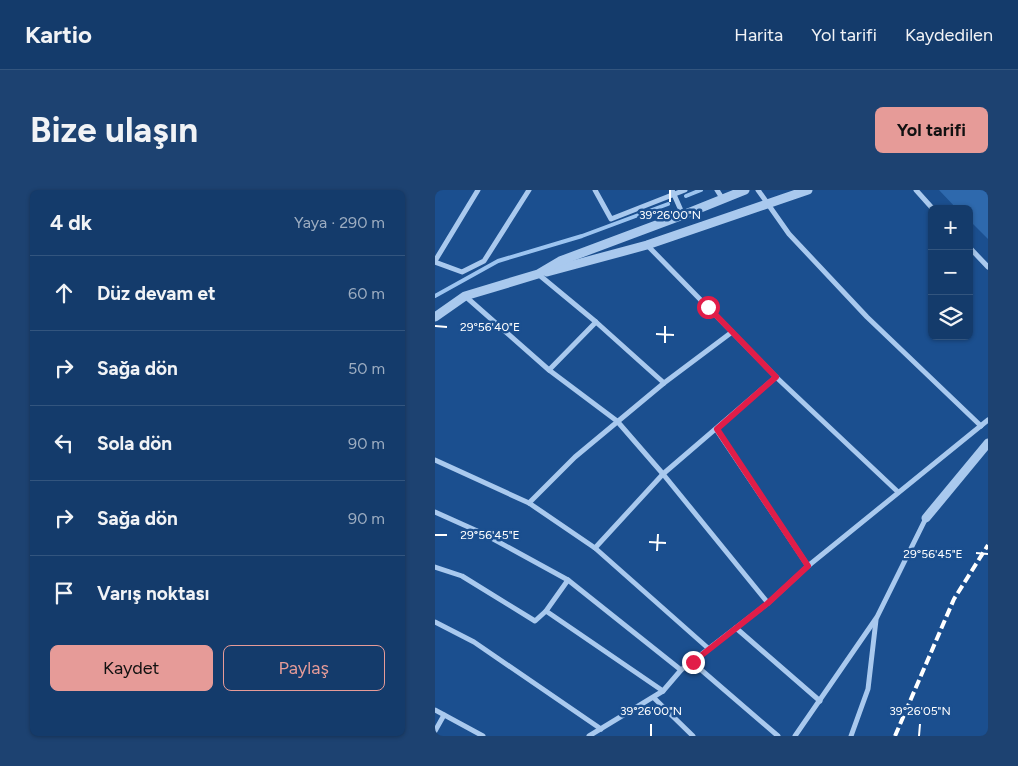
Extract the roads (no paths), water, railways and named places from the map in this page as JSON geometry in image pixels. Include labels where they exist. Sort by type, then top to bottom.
[{"type":"street","points":[[478,190],[435,262],[462,272],[484,261],[529,190]]},
{"type":"street","points":[[595,190],[611,219],[673,192],[685,190]]},
{"type":"street","points":[[538,274],[560,261],[683,215],[719,194],[745,190]]},
{"type":"street","points":[[758,190],[789,234],[867,317],[981,426]]},
{"type":"street","points":[[435,317],[465,296],[647,245],[808,190]]},
{"type":"street","points":[[916,190],[929,205]]},
{"type":"street","points":[[673,192],[683,215]]},
{"type":"street","points":[[647,245],[776,377],[898,492]]},
{"type":"street","points":[[972,250],[988,267]]},
{"type":"street","points":[[538,274],[596,322],[664,383]]},
{"type":"street","points":[[465,296],[549,370],[617,421],[663,474],[768,603]]},
{"type":"street","points":[[549,370],[596,322]]},
{"type":"street","points":[[529,503],[575,457],[617,421],[732,332]]},
{"type":"street","points":[[595,548],[663,474],[776,377]]},
{"type":"street","points":[[592,735],[663,691],[681,670],[768,603],[808,566],[988,420]]},
{"type":"street","points":[[717,429],[808,566]]},
{"type":"street","points":[[795,736],[877,617],[926,518],[988,443]]},
{"type":"street","points":[[435,460],[529,503],[595,548],[709,649]]},
{"type":"street","points":[[435,512],[484,534],[568,580],[681,670]]},
{"type":"street","points":[[435,567],[462,576],[535,621],[546,611],[568,580]]},
{"type":"street","points":[[546,611],[663,691]]},
{"type":"street","points":[[851,736],[869,690],[877,617]]},
{"type":"street","points":[[435,622],[474,642],[601,729]]},
{"type":"street","points":[[736,628],[820,700]]},
{"type":"street","points":[[693,662],[777,736]]},
{"type":"street","points":[[654,698],[693,736]]},
{"type":"street","points":[[435,710],[483,736]]},
{"type":"street","points":[[435,731],[444,716]]},
{"type":"waterway","points":[[686,196],[701,190]]},
{"type":"waterway","points":[[435,296],[498,261],[582,236],[668,204]]},
{"type":"railway","points":[[895,736],[954,599],[988,545]]}]
